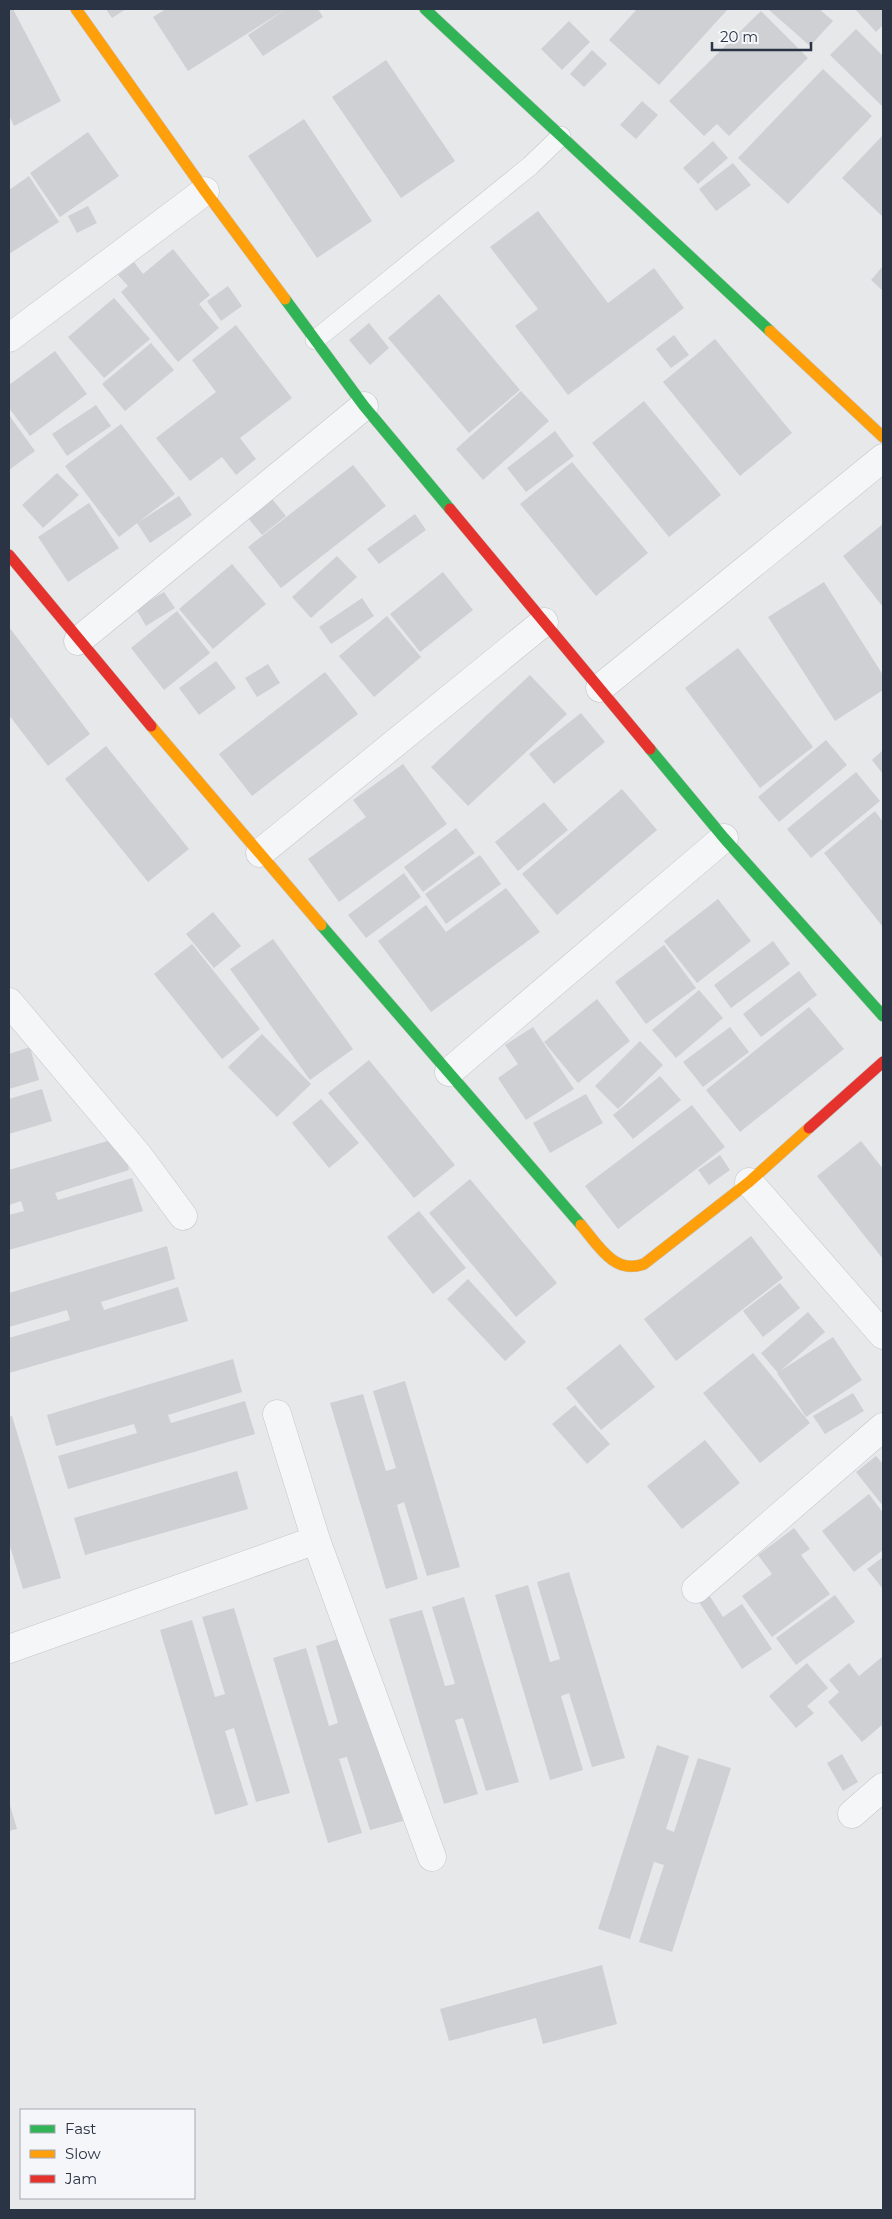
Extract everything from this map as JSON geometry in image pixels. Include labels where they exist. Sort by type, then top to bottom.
[{"type":"street","points":[[76,9],[205,191],[364,406],[724,838],[883,1016]]},
{"type":"street","points":[[425,9],[883,437]]},
{"type":"street","points":[[9,338],[205,191]]},
{"type":"street","points":[[78,641],[364,406]]},
{"type":"street","points":[[600,688],[883,458]]},
{"type":"street","points":[[9,555],[78,641],[260,853],[612,1260],[619,1265],[636,1267],[644,1264],[750,1182],[883,1062]]},
{"type":"street","points":[[260,853],[544,622]]},
{"type":"street","points":[[449,1072],[724,838]]},
{"type":"street","points":[[9,1002],[138,1155],[183,1216]]},
{"type":"street","points":[[750,1182],[883,1335]]},
{"type":"street","points":[[277,1414],[316,1540],[432,1857]]},
{"type":"street","points":[[696,1589],[883,1427]]},
{"type":"street","points":[[11,1641],[316,1540]]},
{"type":"street","points":[[852,1814],[883,1787]]},
{"type":"lane","points":[[315,340],[530,166],[561,136]]},
{"type":"building","points":[[9,9],[13,9],[61,101],[14,126],[9,115]]},
{"type":"building","points":[[106,9],[126,9],[112,18]]},
{"type":"building","points":[[166,9],[286,9],[188,71],[153,17]]},
{"type":"building","points":[[286,9],[318,9],[323,17],[263,56],[248,35]]},
{"type":"building","points":[[637,9],[728,9],[659,85],[609,40]]},
{"type":"building","points":[[768,9],[819,9],[833,21],[810,46]]},
{"type":"building","points":[[855,9],[883,9],[883,25],[876,32]]},
{"type":"building","points":[[761,11],[808,58],[729,136],[717,124],[704,136],[669,101]]},
{"type":"building","points":[[569,21],[590,42],[562,70],[541,49]]},
{"type":"building","points":[[856,29],[883,56],[883,107],[830,55]]},
{"type":"building","points":[[592,50],[607,64],[584,87],[570,74]]},
{"type":"building","points":[[386,60],[455,161],[401,198],[332,97]]},
{"type":"building","points":[[823,69],[872,116],[788,204],[738,158]]},
{"type":"building","points":[[642,101],[658,115],[636,139],[620,125]]},
{"type":"building","points":[[304,119],[372,221],[317,258],[248,156]]},
{"type":"building","points":[[88,132],[119,176],[60,217],[30,173]]},
{"type":"building","points":[[883,135],[883,217],[842,178]]},
{"type":"building","points":[[713,141],[728,158],[698,184],[683,168]]},
{"type":"building","points":[[733,163],[751,185],[716,211],[699,189]]},
{"type":"building","points":[[29,176],[59,222],[9,254],[9,190]]},
{"type":"building","points":[[88,206],[97,223],[77,233],[68,216]]},
{"type":"building","points":[[538,211],[608,303],[654,268],[684,308],[568,395],[515,326],[538,309],[490,247]]},
{"type":"building","points":[[173,249],[210,295],[199,304],[219,328],[178,362],[121,292],[128,286],[118,275],[134,262],[143,274]]},
{"type":"building","points":[[883,266],[883,291],[871,280]]},
{"type":"building","points":[[228,286],[242,306],[221,321],[207,301]]},
{"type":"building","points":[[439,294],[520,390],[469,433],[388,338]]},
{"type":"building","points":[[114,298],[150,339],[104,378],[68,337]]},
{"type":"building","points":[[369,323],[389,348],[370,365],[349,340]]},
{"type":"building","points":[[236,325],[292,398],[240,438],[256,459],[236,475],[222,457],[190,481],[156,438],[216,392],[192,360]]},
{"type":"building","points":[[674,335],[689,355],[671,368],[656,349]]},
{"type":"building","points":[[715,339],[792,433],[740,476],[663,382]]},
{"type":"building","points":[[151,343],[174,370],[125,411],[102,384]]},
{"type":"building","points":[[55,351],[87,394],[30,436],[9,408],[9,385]]},
{"type":"building","points":[[521,391],[549,421],[483,480],[456,449]]},
{"type":"building","points":[[644,401],[721,495],[669,537],[592,443]]},
{"type":"building","points":[[96,405],[111,426],[67,456],[52,434]]},
{"type":"building","points":[[9,415],[35,451],[9,470]]},
{"type":"building","points":[[121,424],[175,494],[119,537],[65,466]]},
{"type":"building","points":[[555,431],[574,456],[526,492],[507,468]]},
{"type":"building","points":[[572,462],[648,553],[596,596],[520,504]]},
{"type":"building","points":[[353,465],[386,506],[281,588],[248,547]]},
{"type":"building","points":[[57,473],[79,495],[43,528],[22,505]]},
{"type":"building","points":[[179,496],[192,515],[150,543],[137,523]]},
{"type":"building","points":[[272,499],[286,516],[262,535],[248,518]]},
{"type":"building","points":[[89,503],[119,548],[68,582],[38,537]]},
{"type":"building","points":[[415,514],[426,530],[379,564],[367,549]]},
{"type":"building","points":[[883,524],[883,607],[843,556]]},
{"type":"building","points":[[337,556],[357,577],[311,618],[292,597]]},
{"type":"building","points":[[232,564],[266,604],[213,649],[179,609]]},
{"type":"building","points":[[443,572],[473,610],[420,652],[390,614]]},
{"type":"building","points":[[824,582],[883,675],[883,690],[835,721],[768,617]]},
{"type":"building","points":[[164,592],[175,608],[146,626],[136,609]]},
{"type":"building","points":[[362,598],[374,616],[331,644],[319,627]]},
{"type":"building","points":[[177,611],[210,653],[164,690],[131,648]]},
{"type":"building","points":[[387,616],[421,657],[374,697],[339,656]]},
{"type":"building","points":[[9,627],[90,734],[48,766],[9,715]]},
{"type":"building","points":[[738,648],[813,747],[760,788],[685,688]]},
{"type":"building","points":[[216,661],[236,688],[199,715],[179,688]]},
{"type":"building","points":[[268,664],[280,683],[257,697],[245,678]]},
{"type":"building","points":[[325,672],[358,714],[252,796],[219,754]]},
{"type":"building","points":[[530,675],[567,714],[468,806],[431,767]]},
{"type":"building","points":[[581,713],[605,742],[554,784],[529,754]]},
{"type":"building","points":[[826,740],[847,765],[779,822],[758,797]]},
{"type":"building","points":[[106,746],[189,849],[148,882],[65,779]]},
{"type":"building","points":[[883,750],[883,774],[872,760]]},
{"type":"building","points":[[403,764],[447,824],[339,902],[308,859],[366,817],[353,800]]},
{"type":"building","points":[[856,772],[880,801],[811,858],[787,829]]},
{"type":"building","points":[[622,789],[657,830],[557,915],[522,874]]},
{"type":"building","points":[[544,802],[568,830],[518,871],[495,842]]},
{"type":"building","points":[[875,811],[883,822],[883,927],[824,853]]},
{"type":"building","points":[[456,828],[475,853],[423,892],[404,867]]},
{"type":"building","points":[[480,855],[501,884],[446,924],[425,894]]},
{"type":"building","points":[[404,873],[421,897],[366,938],[348,915]]},
{"type":"building","points":[[506,888],[540,932],[431,1012],[378,941],[426,905],[446,932]]},
{"type":"building","points":[[718,899],[751,941],[697,983],[664,941]]},
{"type":"building","points":[[213,912],[241,946],[214,968],[186,934]]},
{"type":"building","points":[[273,939],[353,1049],[310,1080],[230,969]]},
{"type":"building","points":[[773,941],[790,964],[731,1008],[714,985]]},
{"type":"building","points":[[192,944],[260,1029],[222,1059],[154,974]]},
{"type":"building","points":[[664,945],[696,988],[646,1024],[615,982]]},
{"type":"building","points":[[799,971],[817,995],[761,1037],[743,1014]]},
{"type":"building","points":[[699,990],[723,1018],[676,1058],[652,1030]]},
{"type":"building","points":[[597,999],[630,1041],[578,1083],[544,1042]]},
{"type":"building","points":[[809,1007],[844,1049],[740,1132],[706,1090]]},
{"type":"building","points":[[533,1027],[574,1089],[526,1120],[498,1078],[518,1064],[505,1045]]},
{"type":"building","points":[[730,1027],[749,1052],[703,1087],[683,1062]]},
{"type":"building","points":[[262,1034],[311,1084],[277,1117],[228,1067]]},
{"type":"building","points":[[640,1041],[663,1065],[618,1109],[595,1086]]},
{"type":"building","points":[[30,1047],[39,1080],[9,1089],[9,1054]]},
{"type":"building","points":[[369,1060],[455,1165],[414,1198],[328,1093]]},
{"type":"building","points":[[660,1076],[681,1100],[633,1139],[613,1115]]},
{"type":"building","points":[[42,1089],[52,1121],[9,1134],[9,1099]]},
{"type":"building","points":[[586,1094],[603,1123],[550,1153],[533,1123]]},
{"type":"building","points":[[321,1099],[359,1143],[329,1168],[292,1123]]},
{"type":"building","points":[[692,1105],[725,1147],[618,1229],[585,1186]]},
{"type":"building","points":[[121,1137],[129,1170],[55,1193],[58,1200],[132,1178],[143,1211],[9,1250],[9,1215],[24,1211],[21,1201],[9,1205],[9,1170]]},
{"type":"building","points":[[861,1141],[883,1169],[883,1259],[817,1176]]},
{"type":"building","points":[[720,1155],[730,1170],[709,1185],[698,1170]]},
{"type":"building","points":[[470,1179],[557,1283],[516,1317],[429,1213]]},
{"type":"building","points":[[419,1211],[466,1268],[433,1294],[387,1237]]},
{"type":"building","points":[[751,1236],[783,1278],[676,1361],[644,1319]]},
{"type":"building","points":[[167,1246],[175,1279],[101,1302],[104,1310],[178,1287],[188,1321],[9,1373],[9,1338],[70,1320],[67,1310],[9,1327],[9,1293]]},
{"type":"building","points":[[468,1279],[526,1342],[505,1361],[447,1299]]},
{"type":"building","points":[[780,1283],[800,1308],[763,1337],[743,1311]]},
{"type":"building","points":[[808,1312],[825,1332],[778,1373],[761,1353]]},
{"type":"building","points":[[833,1337],[862,1380],[806,1417],[777,1373]]},
{"type":"building","points":[[620,1344],[655,1387],[601,1430],[566,1388]]},
{"type":"building","points":[[753,1353],[810,1423],[760,1463],[703,1393]]},
{"type":"building","points":[[233,1359],[242,1392],[168,1415],[171,1423],[245,1401],[255,1434],[68,1489],[58,1456],[137,1433],[134,1424],[56,1446],[47,1415]]},
{"type":"building","points":[[405,1381],[460,1567],[427,1576],[404,1502],[397,1505],[418,1579],[386,1589],[330,1403],[363,1394],[386,1471],[396,1468],[373,1391]]},
{"type":"building","points":[[853,1393],[864,1411],[825,1434],[813,1416]]},
{"type":"building","points":[[575,1405],[610,1444],[587,1464],[552,1424]]},
{"type":"building","points":[[12,1416],[61,1578],[23,1589],[9,1543],[9,1417]]},
{"type":"building","points":[[705,1440],[740,1483],[682,1529],[647,1486]]},
{"type":"building","points":[[876,1456],[883,1464],[883,1506],[856,1472]]},
{"type":"building","points":[[237,1471],[248,1509],[85,1555],[74,1518]]},
{"type":"building","points":[[869,1494],[883,1513],[883,1550],[854,1572],[822,1531]]},
{"type":"building","points":[[794,1528],[810,1549],[801,1555],[830,1594],[772,1637],[742,1596],[772,1574],[758,1555]]},
{"type":"building","points":[[883,1557],[883,1589],[867,1569]]},
{"type":"building","points":[[569,1572],[625,1758],[592,1767],[569,1693],[561,1696],[583,1770],[550,1780],[495,1595],[528,1585],[550,1662],[560,1659],[537,1582]]},
{"type":"building","points":[[709,1595],[723,1617],[742,1604],[772,1649],[742,1669],[699,1602]]},
{"type":"building","points":[[835,1595],[855,1622],[796,1665],[776,1638]]},
{"type":"building","points":[[464,1597],[519,1782],[486,1791],[463,1718],[455,1720],[478,1794],[444,1804],[389,1619],[422,1610],[445,1686],[455,1684],[432,1607]]},
{"type":"building","points":[[234,1608],[290,1793],[256,1802],[234,1728],[225,1731],[248,1805],[215,1815],[160,1630],[192,1620],[215,1697],[225,1694],[202,1617]]},
{"type":"building","points":[[347,1636],[403,1821],[370,1830],[347,1757],[339,1759],[362,1833],[328,1843],[273,1658],[306,1648],[329,1726],[338,1723],[316,1646]]},
{"type":"building","points":[[882,1657],[883,1724],[862,1742],[828,1702],[839,1692],[829,1680],[849,1663],[859,1676]]},
{"type":"building","points":[[807,1663],[828,1688],[807,1706],[814,1713],[796,1728],[769,1696]]},
{"type":"building","points":[[657,1745],[689,1756],[666,1829],[674,1832],[698,1758],[731,1768],[672,1952],[639,1942],[664,1865],[654,1862],[630,1939],[598,1929]]},
{"type":"building","points":[[842,1754],[858,1782],[843,1791],[827,1763]]},
{"type":"building","points":[[9,1802],[17,1829],[9,1831]]},
{"type":"building","points":[[602,1965],[617,2024],[543,2044],[536,2018],[449,2041],[440,2009]]},
{"type":"traffic: fast","points":[[425,9],[770,331]]},
{"type":"traffic: fast","points":[[285,299],[364,406],[450,509]]},
{"type":"traffic: fast","points":[[650,749],[724,838],[883,1016]]},
{"type":"traffic: fast","points":[[321,925],[581,1225]]},
{"type":"traffic: slow","points":[[76,9],[205,191],[285,299]]},
{"type":"traffic: slow","points":[[770,331],[883,437]]},
{"type":"traffic: slow","points":[[151,726],[321,925]]},
{"type":"traffic: slow","points":[[581,1225],[600,1249],[615,1262],[633,1266],[644,1264],[749,1182],[809,1128]]},
{"type":"traffic: jam","points":[[450,509],[650,749]]},
{"type":"traffic: jam","points":[[9,555],[151,726]]},
{"type":"traffic: jam","points":[[809,1128],[883,1062]]}]
